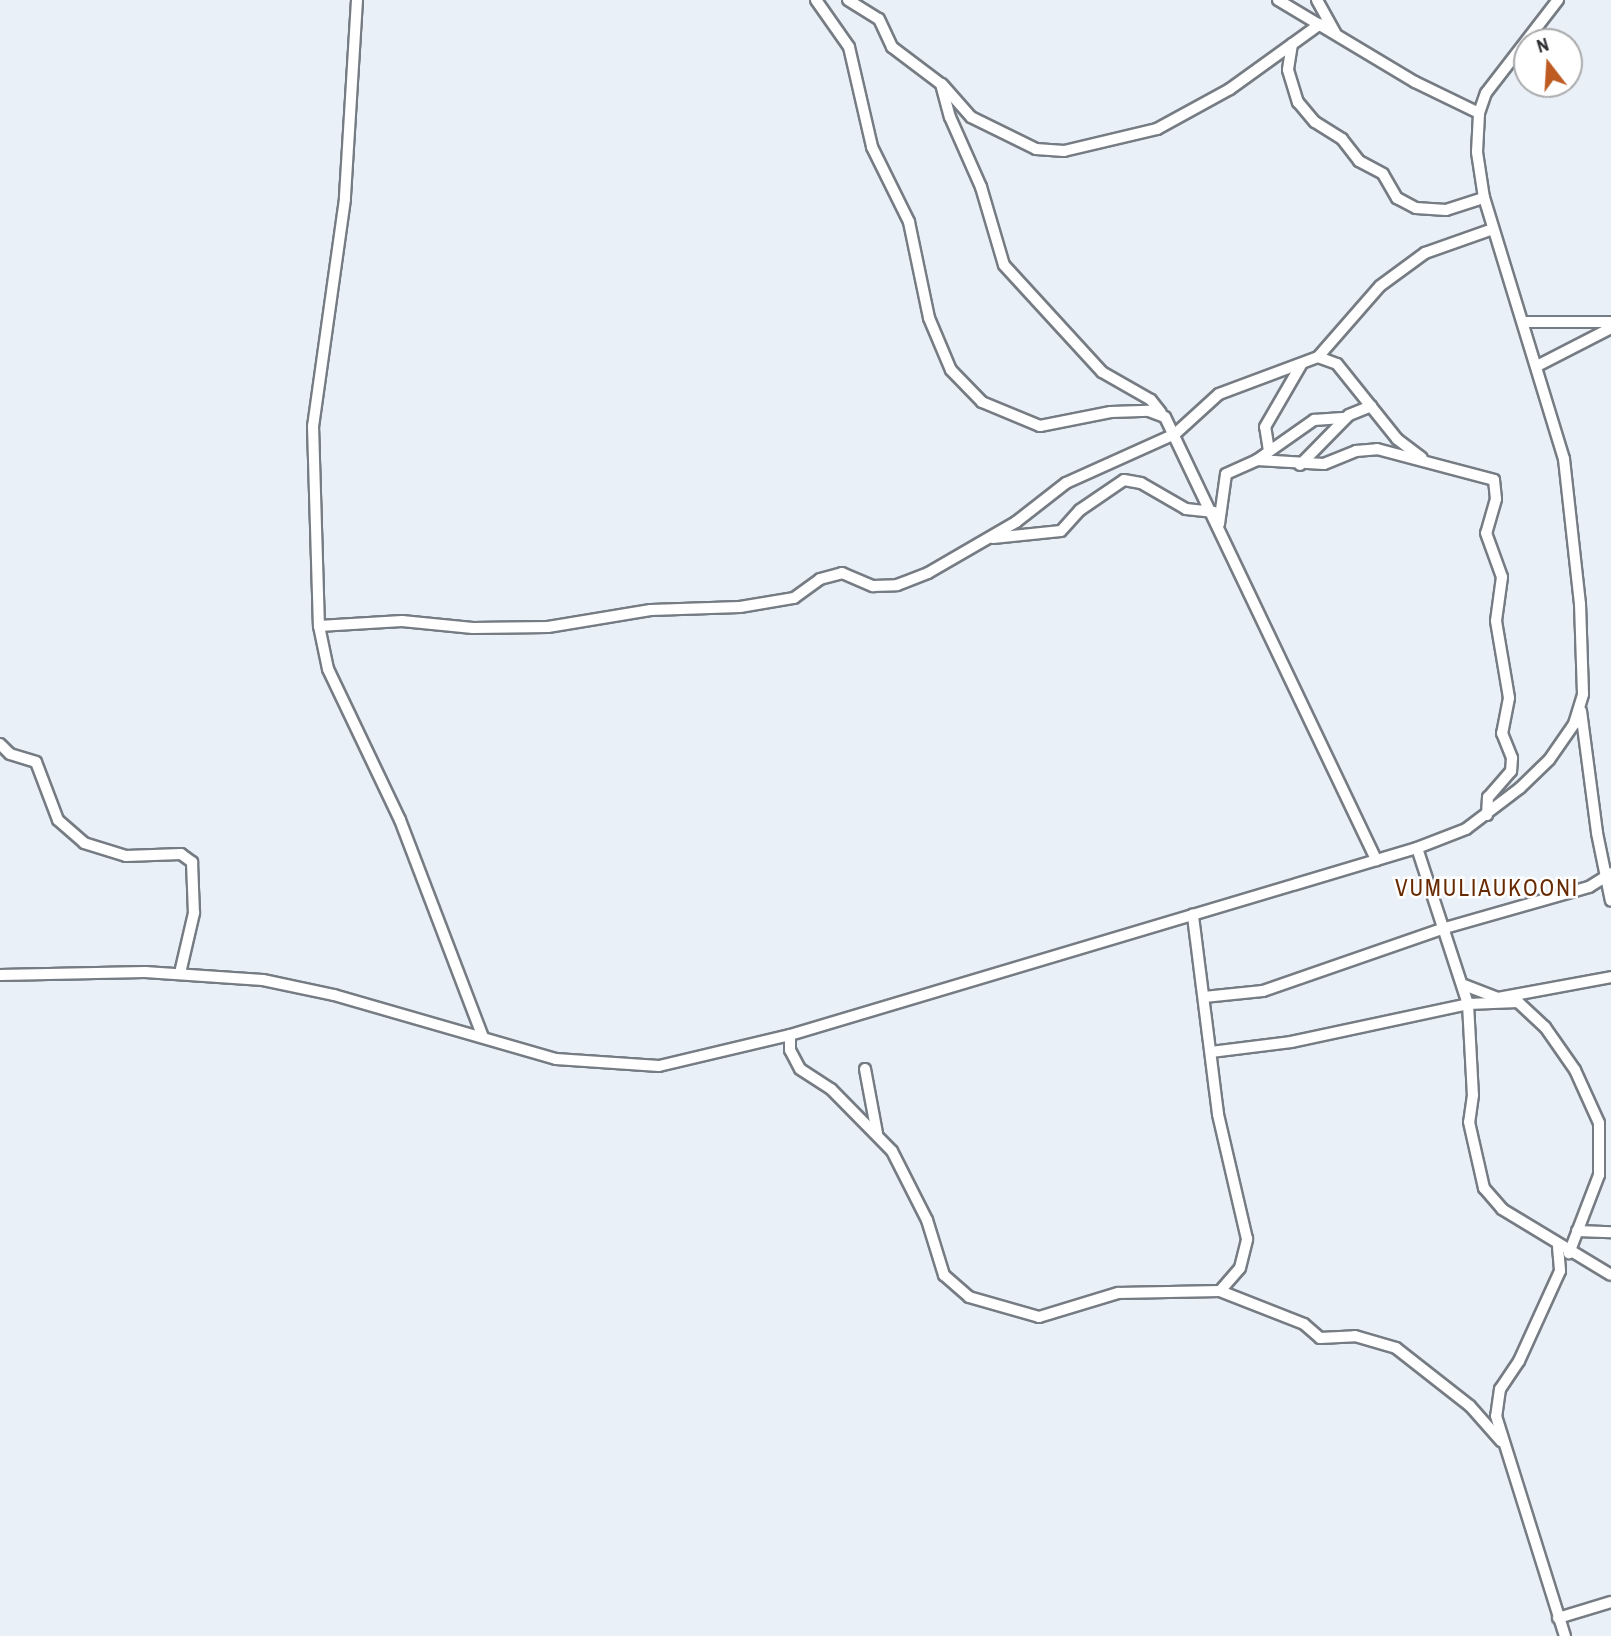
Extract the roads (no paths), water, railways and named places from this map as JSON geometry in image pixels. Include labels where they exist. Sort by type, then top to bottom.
[{"type":"street","points":[[357,0],[345,199],[313,426],[319,626],[328,669],[400,820],[483,1037]]},
{"type":"street","points":[[816,0],[849,47],[872,147],[913,235],[934,335],[965,388],[982,402],[1040,426],[1111,412],[1161,413]]},
{"type":"street","points":[[848,0],[879,19],[894,49],[941,84],[971,117],[1036,149],[1064,151],[1157,129],[1230,89],[1320,24]]},
{"type":"street","points":[[1278,0],[1415,82],[1479,113]]},
{"type":"street","points":[[1317,0],[1335,34]]},
{"type":"street","points":[[1558,0],[1499,71],[1479,113],[1476,152],[1484,198],[1539,365],[1564,459],[1583,642],[1581,711],[1611,901]]},
{"type":"street","points":[[1292,44],[1288,70],[1298,102],[1315,122],[1342,139],[1359,161],[1383,174],[1397,198],[1416,208],[1446,210],[1484,198]]},
{"type":"street","points":[[941,84],[950,117],[977,175],[1004,265],[1102,372],[1151,400],[1175,434],[1376,860]]},
{"type":"street","points":[[319,626],[402,621],[498,629],[598,621],[681,606],[703,610],[752,606],[794,598],[820,579],[842,573],[873,586],[897,584],[928,573],[979,541],[1016,522],[1066,482],[1175,434],[1219,394],[1301,365],[1318,356],[1380,286],[1426,253],[1493,229]]},
{"type":"street","points":[[1525,322],[1611,322]]},
{"type":"street","points":[[1539,365],[1611,328]]},
{"type":"street","points":[[1318,356],[1337,364],[1397,439],[1425,460]]},
{"type":"street","points":[[1269,451],[1265,427],[1301,365]]},
{"type":"street","points":[[1300,465],[1346,418],[1371,406]]},
{"type":"street","points":[[1219,524],[1226,474],[1257,460],[1314,420],[1346,418]]},
{"type":"street","points":[[1257,460],[1300,465],[1339,460],[1367,448],[1482,474],[1496,484],[1486,533],[1502,577],[1496,621],[1509,698],[1502,737],[1512,758],[1511,771],[1488,797],[1487,815]]},
{"type":"street","points":[[979,541],[1061,531],[1080,510],[1124,480],[1141,483],[1186,509],[1214,512]]},
{"type":"street","points":[[0,975],[180,973],[282,984],[566,1061],[636,1067],[693,1060],[790,1035],[1417,849],[1487,815],[1549,760],[1581,711]]},
{"type":"street","points":[[0,744],[10,754],[36,762],[58,821],[83,843],[126,856],[181,854],[191,862],[194,914],[180,973]]},
{"type":"street","points":[[1417,849],[1464,985],[1468,1004],[1474,1083],[1469,1122],[1484,1188],[1502,1209],[1558,1247],[1611,1275]]},
{"type":"street","points":[[1204,997],[1263,991],[1445,928],[1573,893],[1608,875]]},
{"type":"street","points":[[1194,915],[1221,1131],[1247,1247],[1235,1276],[1220,1291]]},
{"type":"street","points":[[1464,985],[1498,998],[1611,977]]},
{"type":"street","points":[[1211,1052],[1290,1042],[1468,1004],[1518,1002],[1545,1027],[1593,1106],[1602,1142],[1599,1175],[1569,1253]]},
{"type":"street","points":[[790,1035],[790,1050],[800,1069],[831,1090],[877,1133],[918,1199],[944,1275],[985,1305],[1039,1317],[1118,1293],[1220,1291],[1304,1324],[1320,1338],[1355,1336],[1396,1348],[1470,1406],[1501,1441]]},
{"type":"street","points":[[865,1069],[877,1133]]},
{"type":"street","points":[[1599,1175],[1611,1168]]},
{"type":"street","points":[[1577,1231],[1611,1232]]},
{"type":"street","points":[[1558,1247],[1561,1265],[1548,1302],[1500,1389],[1496,1416],[1501,1441],[1565,1636]]},
{"type":"street","points":[[1558,1618],[1611,1602]]},
{"type":"district","name":"VUMULIAUKOONI","points":[[1487,888]]}]
